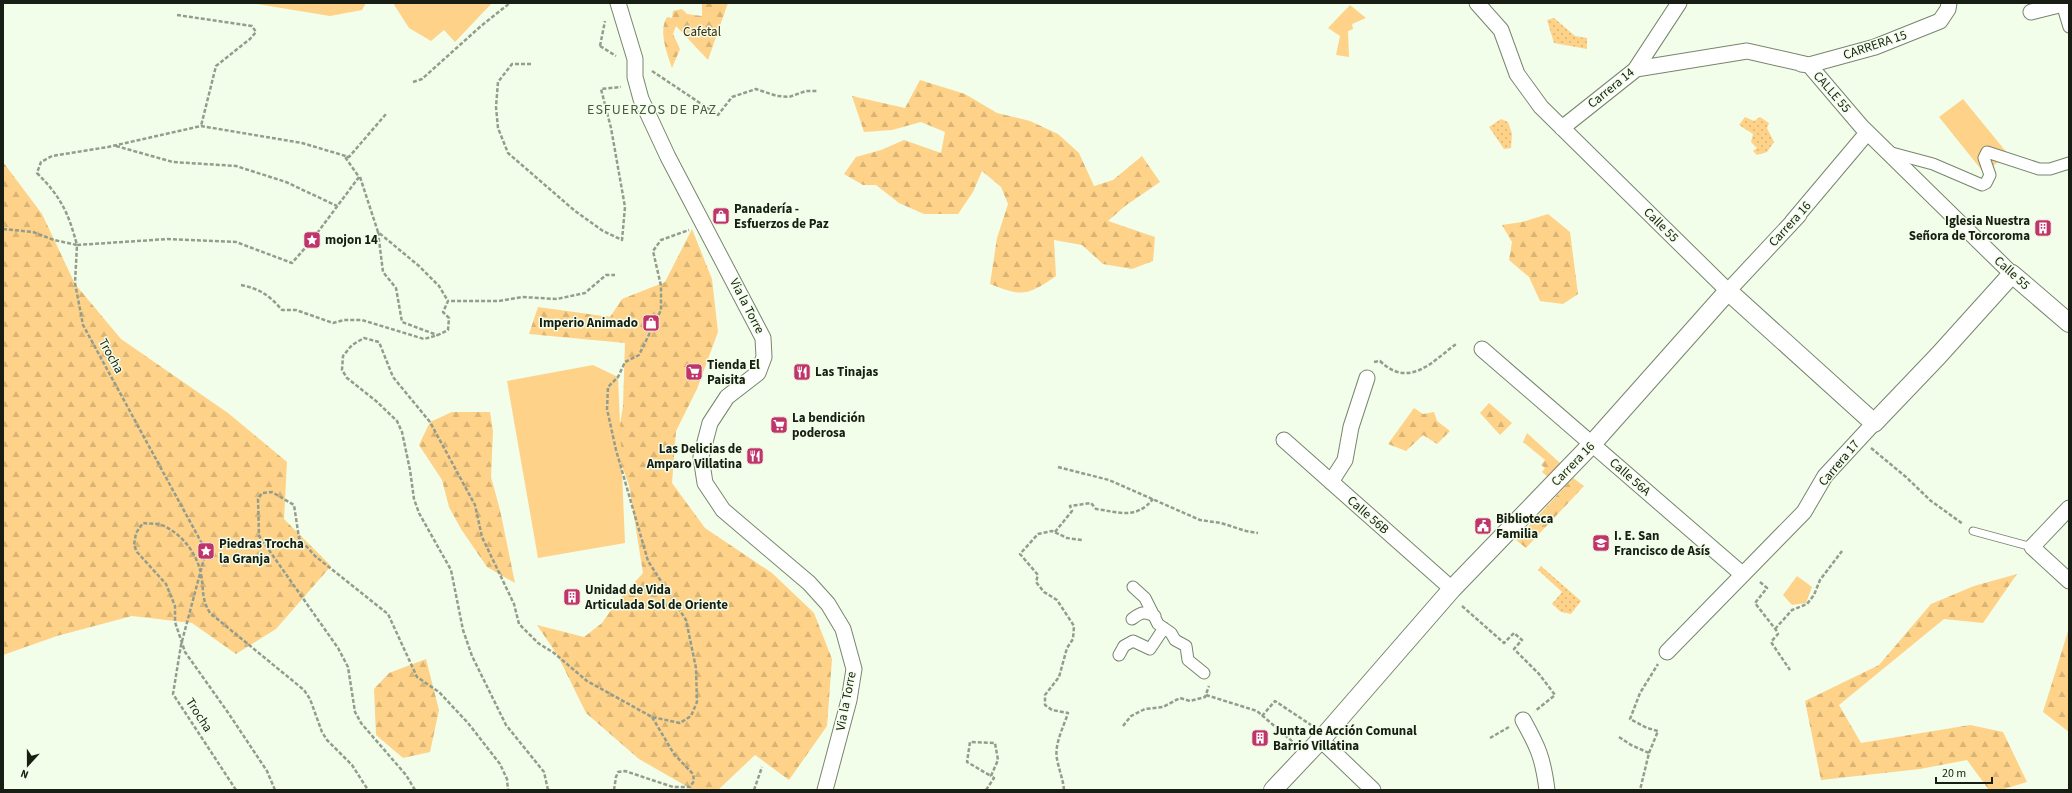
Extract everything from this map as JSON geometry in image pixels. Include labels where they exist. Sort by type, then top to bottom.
[{"type":"street","name":"Via la Torre","points":[[618,3],[635,59],[635,77],[641,99],[668,157],[763,338],[764,357],[758,372],[727,398],[710,423],[701,457],[705,483],[724,510],[809,583],[828,604],[843,629],[854,669],[849,700],[825,790]]},
{"type":"street","name":"Calle 55","points":[[1477,3],[1501,30],[1517,74],[1541,107],[1728,291],[1874,424]]},
{"type":"street","name":"Carrera 14","points":[[1562,128],[1635,69],[1679,3]]},
{"type":"street","name":"CARRERA 15","points":[[1809,65],[1875,47],[1940,21],[1948,9],[1949,3]]},
{"type":"street","points":[[2031,12],[2065,4],[2069,27]]},
{"type":"street","name":"CALLE 55","points":[[1635,69],[1747,51],[1809,65],[1868,133]]},
{"type":"street","name":"Calle 55","points":[[1868,133],[2012,274],[2069,322]]},
{"type":"street","name":"Carrera 16","points":[[1273,790],[1323,738],[1452,589],[1592,444],[1728,291],[1799,216],[1868,133]]},
{"type":"street","points":[[1886,151],[1934,164],[1982,185],[1986,183],[1990,175],[1984,158],[1987,152],[2039,169],[2050,169],[2069,163]]},
{"type":"street","name":"Carrera 17","points":[[1667,652],[1744,571],[1804,512],[1825,476],[1938,356],[2012,274]]},
{"type":"street","name":"Calle 56A","points":[[1482,349],[1592,444],[1744,571]]},
{"type":"street","points":[[1331,482],[1345,460],[1351,427],[1367,378]]},
{"type":"street","name":"Calle 56B","points":[[1284,440],[1452,589]]},
{"type":"street","points":[[2069,508],[2032,546],[2069,581]]},
{"type":"street","points":[[1133,587],[1145,598],[1158,624],[1171,633],[1175,640],[1186,646],[1188,660],[1204,673]]},
{"type":"street","points":[[1132,619],[1140,613],[1145,612],[1155,616]]},
{"type":"street","points":[[1119,655],[1124,646],[1133,641],[1150,649],[1164,628]]},
{"type":"street","points":[[1523,720],[1539,748],[1547,790]]},
{"type":"street","points":[[1323,738],[1373,790]]},
{"type":"lane","points":[[1973,531],[2032,546]]},
{"type":"path","points":[[413,82],[422,79],[481,26],[510,3]]},
{"type":"path","points":[[600,46],[607,13]]},
{"type":"path","points":[[177,15],[252,26],[256,32],[250,39],[216,66],[201,126]]},
{"type":"path","points":[[635,59],[718,115],[732,97],[756,89],[789,97],[806,91],[818,91]]},
{"type":"path","points":[[531,64],[512,64],[498,82],[496,106],[498,128],[508,153],[575,211],[603,231],[622,240],[625,207],[611,128],[601,89],[621,87],[641,99]]},
{"type":"path","points":[[386,114],[349,157],[345,157],[359,177],[378,232],[383,272],[396,288],[402,322],[438,335]]},
{"type":"path","points":[[114,145],[201,126],[302,143],[349,157]]},
{"type":"path","points":[[114,145],[173,162],[236,166],[286,182],[337,206]]},
{"type":"path","name":"Trocha","points":[[114,145],[52,156],[41,162],[37,173],[56,192],[71,222],[77,244],[75,283],[83,326],[206,551],[181,645],[173,694],[236,790]]},
{"type":"path","points":[[3,229],[33,232],[54,240],[77,244],[168,239],[236,242],[292,263],[359,177]]},
{"type":"path","points":[[548,790],[544,772],[506,725],[472,656],[463,630],[450,570],[419,513],[414,500],[410,470],[402,432],[397,421],[348,378],[342,370],[343,356],[352,345],[364,338],[379,342],[393,377],[430,422],[476,505],[482,537],[514,604],[520,624],[538,643],[554,653],[587,681],[652,717],[680,723],[691,716],[697,702],[696,668],[686,620],[648,561],[607,409],[608,387],[618,377],[625,362],[639,355],[661,310],[661,286],[653,250],[661,240],[692,229],[706,228]]},
{"type":"path","points":[[378,232],[419,266],[439,286],[448,301]]},
{"type":"path","points":[[448,301],[463,303],[499,301],[522,297],[557,299],[585,293],[606,275],[615,276]]},
{"type":"path","points":[[240,285],[257,288],[273,300],[282,310],[296,310],[333,323],[344,320],[362,320],[424,339],[448,330],[449,318],[443,312],[448,301]]},
{"type":"path","points":[[1367,378],[1371,364],[1380,361],[1386,367],[1401,373],[1410,373],[1432,363],[1456,344]]},
{"type":"path","points":[[1860,439],[1906,477],[1931,501],[1973,531]]},
{"type":"path","points":[[1058,467],[1109,480],[1200,520],[1221,523],[1246,531],[1258,533]]},
{"type":"path","points":[[415,790],[406,775],[361,723],[355,712],[348,667],[338,648],[259,536],[258,499],[262,493],[272,492],[294,505],[299,538],[315,556],[388,614],[417,677],[439,692],[468,723],[500,764],[507,779],[508,790]]},
{"type":"path","points":[[1055,532],[1072,511],[1070,506],[1091,503],[1096,509],[1132,514],[1146,508],[1153,499]]},
{"type":"path","points":[[275,790],[267,771],[181,645],[175,622],[175,606],[166,584],[137,552],[134,545],[136,532],[142,523],[164,526],[178,535],[194,553],[201,574],[204,603],[210,613],[304,690],[310,699],[326,740],[352,764],[368,790]]},
{"type":"path","points":[[1064,790],[1057,758],[1057,750],[1068,713],[1052,710],[1045,705],[1045,695],[1059,677],[1067,648],[1073,639],[1074,626],[1057,600],[1044,592],[1036,582],[1038,575],[1020,554],[1038,534],[1052,531],[1067,538],[1082,540]]},
{"type":"path","points":[[1775,629],[1792,610],[1808,604],[1814,595],[1820,580],[1842,551]]},
{"type":"path","points":[[1744,571],[1767,588],[1755,603],[1778,634],[1771,642],[1790,670]]},
{"type":"path","points":[[1508,638],[1514,633],[1522,640],[1514,649],[1539,674],[1555,695]]},
{"type":"path","points":[[1640,790],[1649,753],[1658,731],[1647,728],[1630,719],[1640,693],[1667,652]]},
{"type":"path","points":[[1123,726],[1131,716],[1145,709],[1163,707],[1180,698],[1190,701],[1205,698],[1209,679],[1204,673]]},
{"type":"path","points":[[1206,695],[1257,711],[1308,754]]},
{"type":"path","points":[[1262,716],[1274,700],[1323,738]]},
{"type":"path","points":[[614,790],[618,772],[626,771],[673,787],[690,787],[694,781],[693,774],[674,754],[652,717]]},
{"type":"path","points":[[1619,737],[1631,745],[1649,753]]},
{"type":"path","points":[[986,790],[994,778],[967,762],[970,742],[995,743],[998,760],[991,776]]},
{"type":"path","points":[[754,790],[762,767]]},
{"type":"green space","points":[[251,3],[366,3],[362,10],[330,16]]},
{"type":"green space","points":[[393,3],[492,3],[455,42],[444,30],[431,41],[409,28]]},
{"type":"green space","name":"Cafetal","points":[[702,3],[728,3],[708,60],[676,26],[673,34],[680,49],[672,68],[664,42],[664,23],[667,17],[672,18],[673,11],[682,9],[687,14],[702,16]]},
{"type":"green space","points":[[1350,5],[1366,18],[1352,24],[1353,29],[1348,31],[1349,57],[1336,55],[1340,36],[1328,28]]},
{"type":"green space","points":[[1554,18],[1575,36],[1587,38],[1587,49],[1554,43],[1547,20]]},
{"type":"green space","points":[[920,80],[965,94],[997,113],[1030,121],[1058,134],[1079,153],[1094,186],[1113,180],[1142,156],[1160,182],[1125,206],[1108,221],[1155,237],[1153,261],[1132,269],[1103,264],[1082,245],[1054,240],[1056,276],[1031,291],[1010,291],[990,284],[997,238],[1008,204],[1001,187],[982,171],[973,192],[958,214],[924,214],[899,203],[876,185],[863,185],[844,174],[856,157],[881,150],[904,140],[941,153],[945,132],[921,122],[892,130],[864,132],[852,96],[905,108]]},
{"type":"green space","points":[[1963,99],[2008,154],[1984,173],[1939,117]]},
{"type":"green space","points":[[1745,117],[1754,121],[1760,117],[1769,123],[1767,128],[1774,142],[1767,152],[1757,155],[1753,151],[1757,148],[1751,142],[1753,134],[1739,125]]},
{"type":"green space","points":[[1501,119],[1508,122],[1512,134],[1511,148],[1504,149],[1489,127]]},
{"type":"green space","points":[[3,162],[42,214],[75,284],[121,339],[228,413],[287,462],[284,519],[331,566],[276,629],[236,654],[192,623],[132,616],[57,636],[3,655]]},
{"type":"green space","points":[[1548,214],[1570,232],[1578,294],[1563,304],[1540,301],[1529,277],[1509,260],[1512,242],[1502,225],[1522,222]]},
{"type":"green space","points":[[692,229],[712,279],[718,332],[697,389],[676,431],[672,483],[705,528],[772,573],[814,613],[832,659],[827,726],[789,780],[755,755],[718,790],[693,790],[639,759],[586,713],[558,656],[537,625],[584,637],[602,623],[616,603],[643,573],[629,485],[616,450],[623,406],[625,343],[529,334],[538,307],[610,317],[622,299],[665,282]]},
{"type":"green space","points":[[593,365],[618,377],[625,543],[538,558],[507,381]]},
{"type":"green space","points":[[1489,403],[1512,423],[1500,435],[1480,413]]},
{"type":"green space","points":[[1414,408],[1423,414],[1434,412],[1437,421],[1450,431],[1437,444],[1423,435],[1406,451],[1388,444]]},
{"type":"green space","points":[[452,412],[490,412],[493,431],[491,477],[500,510],[515,583],[487,567],[461,529],[449,507],[442,480],[419,445],[430,422]]},
{"type":"green space","points":[[1527,433],[1560,463],[1548,477],[1542,472],[1545,468],[1541,465],[1545,460],[1523,442]]},
{"type":"green space","points":[[1573,478],[1584,486],[1526,548],[1516,540]]},
{"type":"green space","points":[[1541,566],[1581,601],[1571,614],[1561,612],[1552,604],[1562,592],[1538,570]]},
{"type":"green space","points":[[2017,574],[1983,623],[1944,619],[1839,705],[1861,743],[1970,725],[2003,732],[2027,782],[2001,790],[1989,790],[1967,760],[1920,769],[1821,780],[1805,701],[1879,665],[1931,604],[1974,586]]},
{"type":"green space","points":[[1797,576],[1812,587],[1806,603],[1792,605],[1783,595]]},
{"type":"green space","points":[[2069,628],[2069,732],[2043,712]]},
{"type":"green space","points":[[426,659],[439,710],[430,752],[403,758],[376,735],[374,689],[389,673]]},
{"type":"place","name":"Panadería - Esfuerzos de Paz","points":[[721,216]]},
{"type":"place","name":"Iglesia Nuestra Señora de Torcoroma","points":[[2043,228]]},
{"type":"place","name":"mojon 14","points":[[312,240]]},
{"type":"place","name":"Imperio Animado","points":[[651,323]]},
{"type":"place","name":"Tienda El Paisita","points":[[694,372]]},
{"type":"place","name":"Las Tinajas","points":[[802,372]]},
{"type":"place","name":"La bendición poderosa","points":[[779,425]]},
{"type":"place","name":"Las Delicias de Amparo Villatina","points":[[755,456]]},
{"type":"place","name":"Biblioteca Familia","points":[[1483,526]]},
{"type":"place","name":"I. E. San Francisco de Asís","points":[[1601,543]]},
{"type":"place","name":"Piedras Trocha la Granja","points":[[206,551]]},
{"type":"place","name":"Unidad de Vida Articulada Sol de Oriente","points":[[572,597]]},
{"type":"place","name":"Junta de Acción Comunal Barrio Villatina","points":[[1260,738]]},
{"type":"district","name":"ESFUERZOS DE PAZ","points":[[652,110]]}]
